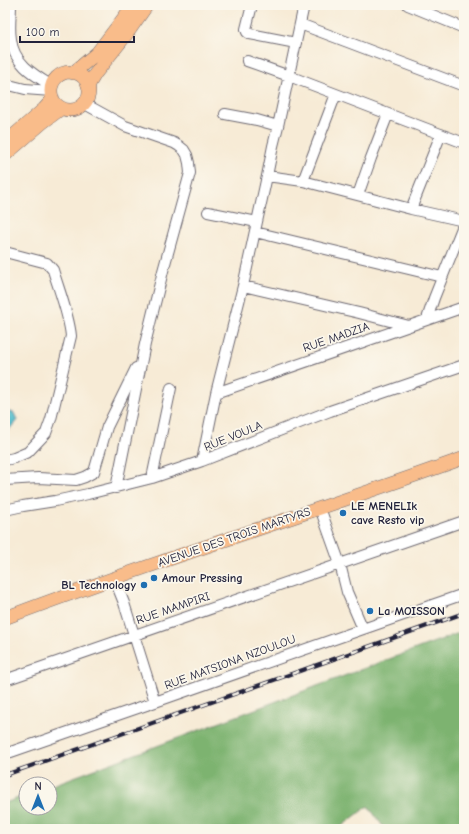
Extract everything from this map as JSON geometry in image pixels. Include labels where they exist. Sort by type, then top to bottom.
[{"type":"main road","points":[[74,73],[97,53],[133,5]]},
{"type":"main road","points":[[88,86],[95,74],[126,35],[147,5]]},
{"type":"main road","points":[[5,143],[44,108],[52,92],[56,79],[62,74],[74,73],[83,77],[88,86],[89,95],[81,107],[72,110],[62,108],[55,103],[52,92]]},
{"type":"main road","points":[[5,155],[62,108]]},
{"type":"main road","name":"AVENUE DES TROIS MARTYRS","points":[[5,618],[114,578],[464,458]]},
{"type":"street","points":[[11,5],[11,40],[15,54],[20,62],[52,92]]},
{"type":"street","points":[[252,5],[246,29],[247,32],[250,34],[296,43]]},
{"type":"street","points":[[202,462],[216,393],[243,286],[272,146],[278,126],[304,5]]},
{"type":"street","points":[[408,5],[464,28]]},
{"type":"street","points":[[300,24],[464,86]]},
{"type":"street","points":[[247,61],[464,143]]},
{"type":"street","points":[[5,84],[25,89],[52,92]]},
{"type":"street","points":[[302,181],[336,94]]},
{"type":"street","points":[[84,104],[125,126],[174,143],[184,150],[187,155],[190,172],[163,270],[143,354],[116,488]]},
{"type":"street","points":[[225,114],[257,120],[278,126]]},
{"type":"street","points":[[358,195],[388,114]]},
{"type":"street","points":[[411,209],[441,134]]},
{"type":"street","points":[[267,176],[302,181],[464,222],[434,298],[427,320]]},
{"type":"street","points":[[208,212],[256,227],[442,277]]},
{"type":"street","points":[[5,252],[47,263],[51,267],[70,328],[71,336],[51,419],[46,433],[28,452],[5,460]]},
{"type":"street","points":[[243,286],[359,312],[409,326]]},
{"type":"street","name":"RUE MADZIA","points":[[216,393],[464,307]]},
{"type":"street","points":[[5,480],[38,478],[76,480],[94,472],[107,427],[143,354]]},
{"type":"street","name":"RUE VOULA","points":[[5,510],[116,488],[152,478],[202,462],[330,411],[464,365]]},
{"type":"street","points":[[152,478],[171,388]]},
{"type":"street","points":[[320,508],[340,564],[347,592],[363,628]]},
{"type":"street","name":"RUE MAMPIRI","points":[[5,680],[464,521]]},
{"type":"street","points":[[114,578],[124,603],[155,702]]},
{"type":"street","name":"RUE MATSIONA NZOULOU","points":[[5,754],[464,594]]},
{"type":"green space","points":[[464,631],[464,829],[385,829],[368,806],[338,829],[5,829],[5,803],[18,798],[18,816],[58,816],[58,783]]},
{"type":"water","points":[[5,412],[14,413],[17,420],[5,434]]},
{"type":"railway","points":[[5,775],[464,613]]},
{"type":"place","name":"LE MENELIk cave Resto vip","points":[[343,513]]},
{"type":"place","name":"Amour Pressing","points":[[154,578]]},
{"type":"place","name":"BL Technology","points":[[144,585]]},
{"type":"place","name":"La MOISSON","points":[[370,611]]}]
